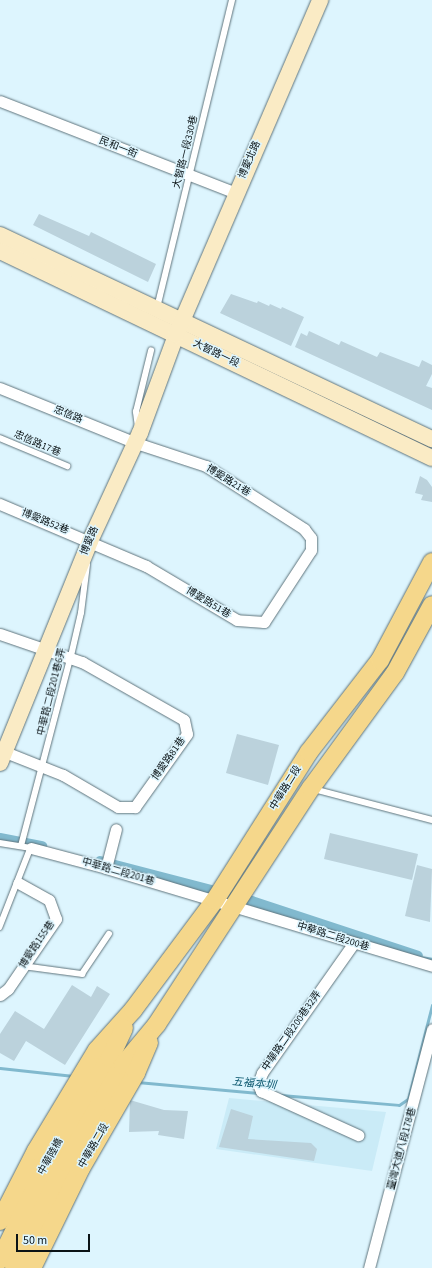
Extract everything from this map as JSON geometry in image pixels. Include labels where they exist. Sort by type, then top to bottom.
[{"type":"main road","name":"中華路二段","points":[[0,1221],[68,1094],[96,1050],[133,1010],[215,900],[308,752],[380,660],[432,562]]},
{"type":"main road","name":"中華路二段","points":[[32,1268],[81,1168],[136,1073],[157,1024],[311,788],[395,673],[432,605]]},
{"type":"main road","name":"中華路二段","points":[[116,1062],[133,1010]]},
{"type":"main road","name":"中華路二段","points":[[116,1062],[157,1024]]},
{"type":"main road","name":"中華陸橋","points":[[0,1260],[51,1156],[116,1062]]},
{"type":"main road","name":"中華陸橋","points":[[14,1268],[116,1062]]},
{"type":"street","name":"博愛北路","points":[[179,328],[320,0]]},
{"type":"street","name":"民和一街","points":[[0,101],[189,176],[236,193]]},
{"type":"street","name":"大智路一段","points":[[0,235],[157,308],[179,328],[432,458]]},
{"type":"street","name":"大智路一段","points":[[0,251],[432,439]]},
{"type":"street","name":"博愛路","points":[[2,755],[90,541],[138,438],[179,328]]},
{"type":"street","name":"忠信路","points":[[0,388],[138,438]]},
{"type":"street","name":"博愛路21巷","points":[[138,438],[206,466],[304,529],[311,538]]},
{"type":"street","name":"博愛路52巷","points":[[0,504],[90,541]]},
{"type":"street","name":"博愛路51巷","points":[[90,541],[146,566],[237,620],[264,622],[311,550],[311,538]]},
{"type":"street","name":"博愛路81巷","points":[[0,634],[45,652],[71,656],[184,720],[187,734],[135,807],[118,807],[63,775],[43,767],[2,755]]},
{"type":"street","points":[[106,868],[116,829]]},
{"type":"street","name":"中華路二段201巷","points":[[26,847],[106,868],[235,906]]},
{"type":"street","name":"博愛路155巷","points":[[0,995],[8,989],[56,919],[49,900],[18,883]]},
{"type":"street","name":"中華路二段200巷","points":[[235,906],[353,944],[432,966]]},
{"type":"street","name":"中華路二段200巷32弄","points":[[353,944],[262,1074],[258,1084],[261,1091],[358,1136]]},
{"type":"street","name":"臺灣大道八段178巷","points":[[369,1268],[432,1029]]},
{"type":"lane","name":"大智路一段330巷","points":[[157,308],[232,0]]},
{"type":"lane","points":[[138,438],[136,412],[151,351]]},
{"type":"lane","name":"忠信路17巷","points":[[0,438],[67,466]]},
{"type":"lane","name":"中華路二段201巷6弄","points":[[0,927],[18,883],[43,767],[71,656],[81,613],[90,541]]},
{"type":"lane","points":[[311,788],[432,820]]},
{"type":"lane","name":"中華路二段201巷","points":[[0,843],[26,847]]},
{"type":"lane","points":[[23,966],[82,974],[109,934]]},
{"type":"shaded area","points":[[229,1098],[386,1112],[372,1171],[216,1149]]},
{"type":"building","points":[[39,214],[89,236],[91,232],[156,264],[148,282],[33,225]]},
{"type":"building","points":[[231,294],[257,303],[258,301],[269,306],[270,304],[281,309],[282,307],[304,317],[291,346],[220,313]]},
{"type":"building","points":[[309,331],[339,345],[341,341],[377,357],[380,352],[419,367],[422,360],[432,365],[432,374],[426,386],[432,388],[432,410],[295,347],[301,333],[307,336]]},
{"type":"building","points":[[420,476],[427,480],[432,487],[432,502],[421,500],[423,495],[415,493]]},
{"type":"building","points":[[237,734],[279,745],[268,785],[226,773]]},
{"type":"building","points":[[330,833],[418,854],[412,880],[324,859]]},
{"type":"building","points":[[417,865],[432,869],[430,922],[405,916]]},
{"type":"building","points":[[72,985],[91,997],[97,986],[110,994],[65,1065],[26,1041],[14,1061],[0,1053],[0,1034],[15,1011],[44,1029]]},
{"type":"building","points":[[130,1100],[164,1110],[188,1111],[184,1139],[158,1135],[159,1131],[129,1132]]},
{"type":"building","points":[[231,1109],[253,1116],[248,1139],[311,1143],[317,1149],[314,1161],[219,1147]]},
{"type":"waterway","points":[[0,838],[42,846]]},
{"type":"waterway","points":[[100,861],[246,899],[418,956]]},
{"type":"waterway","points":[[420,957],[432,959]]},
{"type":"waterway","name":"五福本圳","points":[[281,1095],[399,1105],[408,1099],[432,1005]]},
{"type":"waterway","name":"五福本圳","points":[[0,1068],[74,1076]]},
{"type":"waterway","name":"五福本圳","points":[[137,1082],[259,1093]]}]
